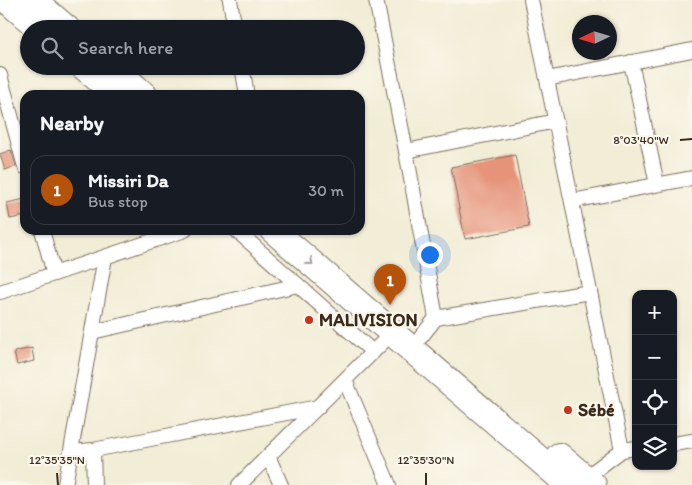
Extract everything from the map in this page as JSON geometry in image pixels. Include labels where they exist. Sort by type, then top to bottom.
[{"type":"highway","points":[[7,0],[30,20]]},
{"type":"highway","points":[[33,0],[56,20]]},
{"type":"highway","points":[[94,75],[111,90]]},
{"type":"highway","points":[[121,75],[138,90]]},
{"type":"highway","points":[[279,235],[392,333],[582,483]]},
{"type":"highway","points":[[307,235],[429,328],[582,483]]},
{"type":"street","points":[[230,0],[234,20]]},
{"type":"street","points":[[376,0],[406,151],[429,328],[590,292]]},
{"type":"street","points":[[531,0],[590,292],[629,449],[582,483]]},
{"type":"street","points":[[547,79],[692,50]]},
{"type":"street","points":[[631,62],[657,184]]},
{"type":"street","points":[[0,75],[20,149]]},
{"type":"street","points":[[244,75],[246,90]]},
{"type":"street","points":[[406,151],[556,121]]},
{"type":"street","points":[[572,201],[692,178]]},
{"type":"street","points":[[43,235],[54,274]]},
{"type":"street","points":[[0,292],[170,235]]},
{"type":"street","points":[[242,235],[373,352]]},
{"type":"street","points":[[65,485],[105,257]]},
{"type":"street","points":[[92,332],[298,285]]},
{"type":"street","points":[[239,485],[392,333]]},
{"type":"street","points":[[345,380],[389,485]]},
{"type":"street","points":[[71,452],[93,450],[318,407]]},
{"type":"street","points":[[677,443],[692,441]]},
{"type":"street","points":[[93,450],[94,485]]},
{"type":"street","points":[[268,456],[281,485]]},
{"type":"building","points":[[11,150],[16,166],[5,170],[0,154]]},
{"type":"building","points":[[515,155],[529,227],[465,239],[451,167]]},
{"type":"building","points":[[20,200],[20,217],[10,219],[7,203]]},
{"type":"building","points":[[32,348],[34,361],[17,365],[14,352]]},
{"type":"place","name":"Missiri Da","points":[[390,305]]},
{"type":"place","name":"MALIVISION","points":[[309,320]]},
{"type":"place","name":"Sébé","points":[[568,410]]}]
